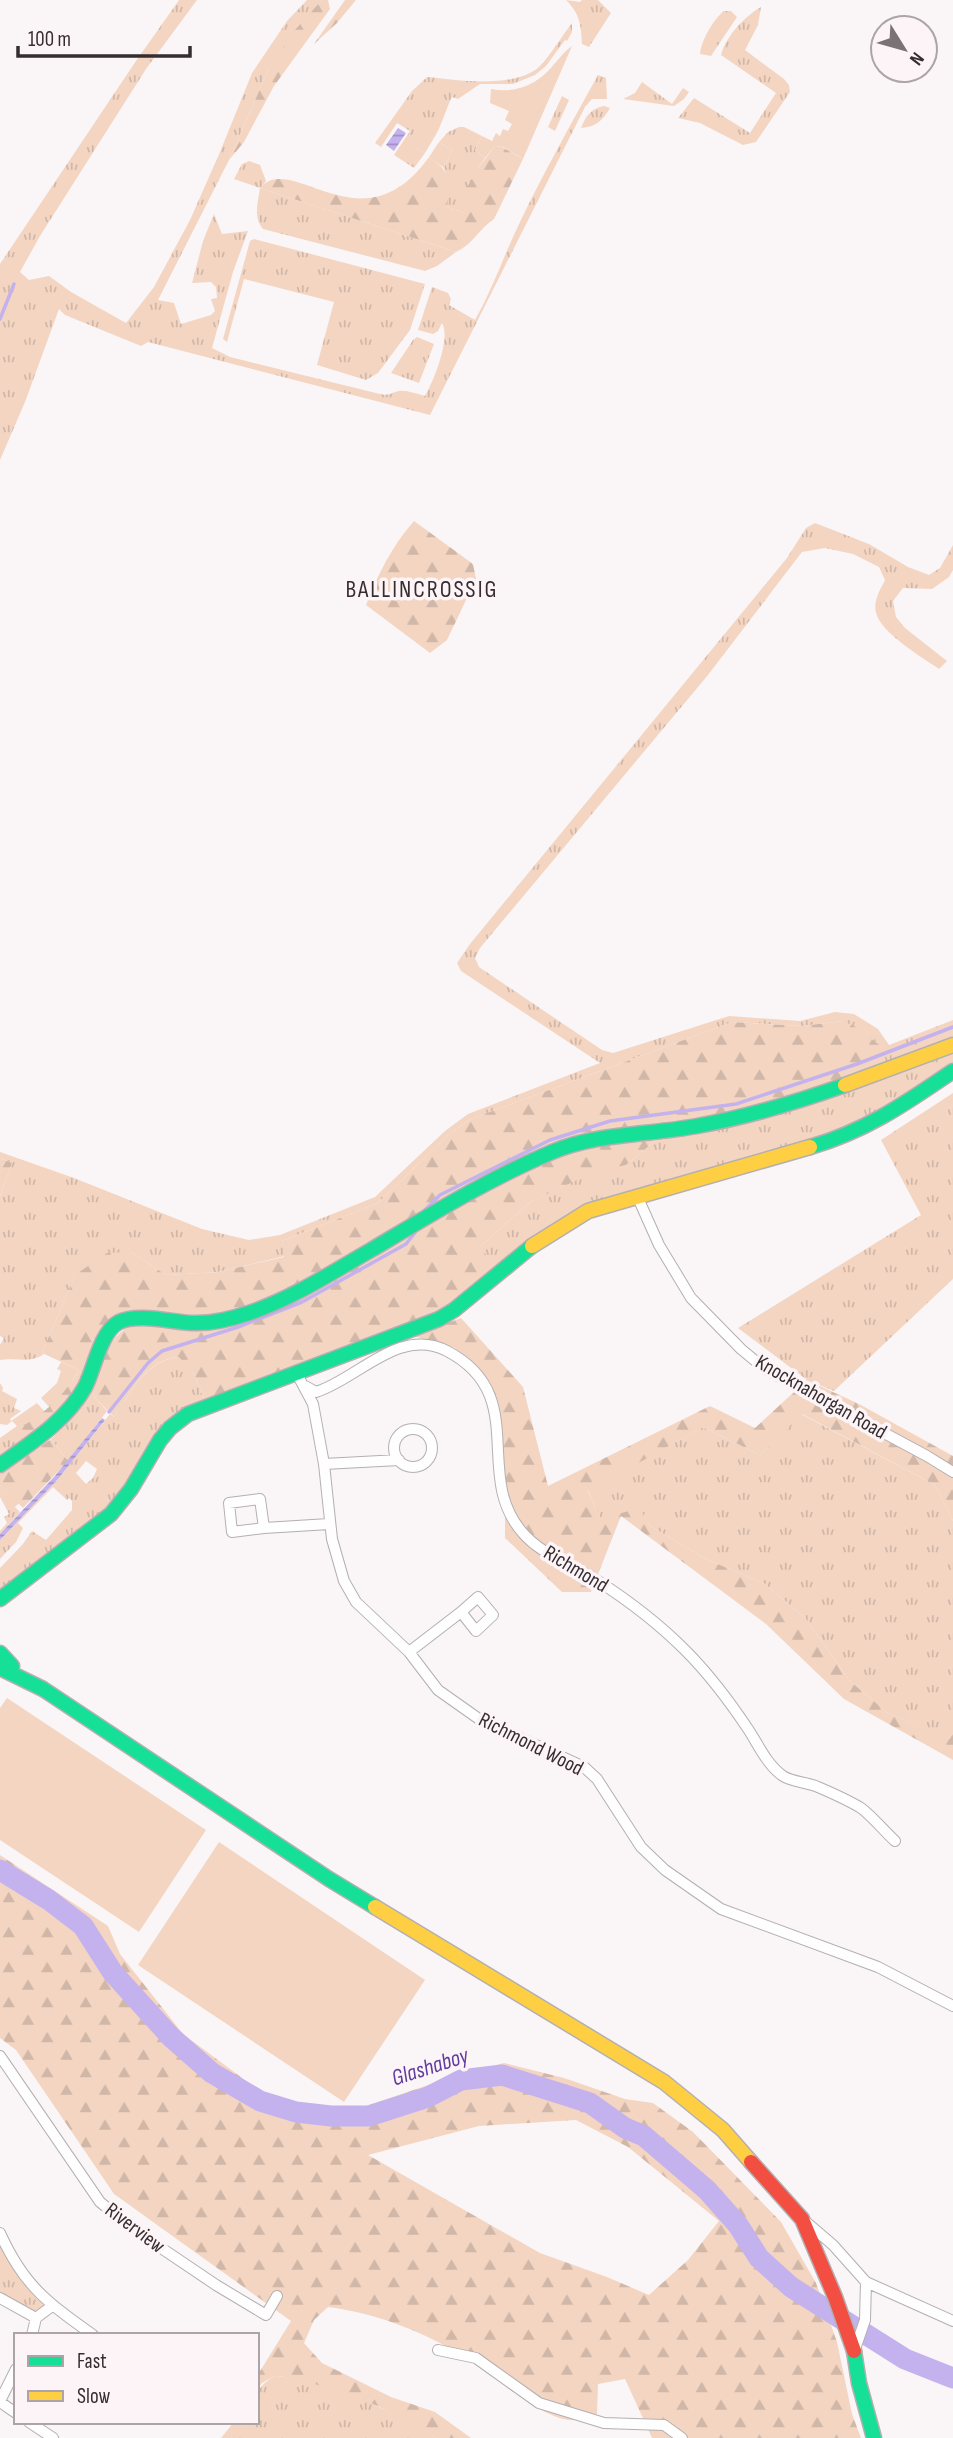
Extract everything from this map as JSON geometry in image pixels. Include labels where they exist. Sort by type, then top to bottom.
[{"type":"street","points":[[0,1465],[41,1436],[74,1405],[86,1385],[102,1344],[110,1330],[120,1322],[148,1318],[194,1324],[226,1320],[296,1294],[467,1193],[554,1151],[581,1142],[698,1126],[801,1101],[953,1045]]},
{"type":"street","points":[[0,1599],[111,1514],[131,1489],[160,1440],[179,1420],[208,1406],[301,1380],[439,1319],[454,1310],[532,1246],[588,1211],[829,1142],[858,1131],[878,1121],[953,1071]]},
{"type":"street","name":"Knocknahorgan Road","points":[[638,1198],[659,1245],[691,1298],[749,1356],[765,1369],[953,1472]]},
{"type":"street","name":"Richmond","points":[[301,1380],[316,1392],[330,1387],[386,1352],[407,1346],[426,1345],[445,1350],[465,1363],[491,1394],[497,1416],[502,1498],[523,1534],[541,1548],[625,1599],[687,1652],[730,1704],[764,1755],[783,1776],[816,1786],[862,1809],[895,1841]]},
{"type":"street","name":"Richmond Wood","points":[[301,1380],[313,1404],[324,1464],[329,1524],[344,1581],[356,1602],[409,1652],[438,1690],[479,1719],[584,1767],[597,1779],[641,1847],[665,1870],[721,1909],[878,1967],[953,2006]]},
{"type":"street","points":[[324,1464],[398,1460]]},
{"type":"street","points":[[264,1528],[260,1499],[229,1503],[232,1532],[329,1524]]},
{"type":"street","points":[[409,1652],[461,1612]]},
{"type":"street","points":[[0,1653],[12,1666],[5,1670]]},
{"type":"street","points":[[5,1670],[43,1689],[329,1879],[664,2082],[723,2130],[802,2218],[834,2245],[866,2282],[953,2321]]},
{"type":"street","name":"Riverview","points":[[0,2056],[100,2203],[164,2250],[266,2315],[277,2296]]},
{"type":"street","points":[[802,2218],[835,2297],[854,2352],[859,2383],[874,2438]]},
{"type":"street","points":[[0,2233],[17,2268],[52,2306],[90,2333]]},
{"type":"street","points":[[854,2352],[865,2320],[866,2282]]},
{"type":"street","points":[[0,2298],[36,2318]]},
{"type":"street","points":[[32,2333],[36,2318],[52,2306]]},
{"type":"street","points":[[438,2350],[476,2358],[539,2403],[604,2423],[664,2425],[682,2438]]},
{"type":"street","points":[[0,2402],[14,2373]]},
{"type":"street","points":[[33,2424],[52,2438]]},
{"type":"green space","points":[[179,0],[197,0],[146,69],[20,272],[29,280],[49,276],[71,292],[126,323],[154,287],[190,220],[252,73],[287,21],[307,0],[322,0],[269,68],[229,160],[158,300],[174,303],[181,324],[211,315],[215,311],[211,299],[217,298],[216,287],[211,282],[192,283],[203,241],[214,214],[222,234],[248,231],[233,272],[212,348],[230,357],[380,394],[402,391],[425,396],[437,370],[444,338],[442,323],[433,334],[418,330],[432,287],[448,293],[451,299],[449,305],[475,320],[529,203],[598,75],[606,78],[607,99],[592,99],[585,107],[430,415],[148,342],[141,346],[65,315],[59,309],[25,402],[0,460],[0,264]]},
{"type":"green space","points":[[322,0],[328,0],[330,9],[274,86],[244,142],[229,160],[269,68],[294,31]]},
{"type":"green space","points":[[345,0],[356,0],[337,23],[314,44]]},
{"type":"green space","points":[[566,0],[598,0],[611,13],[589,47],[582,44],[579,20]]},
{"type":"green space","points":[[761,7],[758,25],[745,50],[784,79],[790,92],[756,142],[743,145],[700,123],[678,118],[694,98],[750,133],[776,93],[721,55],[737,27]]},
{"type":"green space","points":[[724,11],[731,11],[737,17],[711,56],[700,54],[708,31]]},
{"type":"green space","points":[[572,23],[572,32],[567,41],[565,40],[546,66],[535,75],[513,84],[480,84],[458,99],[452,97],[434,138],[430,135],[417,148],[425,153],[414,168],[394,155],[410,131],[397,123],[381,147],[375,143],[412,91],[427,77],[500,81],[528,74],[539,67]]},
{"type":"green space","points":[[572,46],[523,159],[503,147],[495,146],[485,158],[475,150],[482,136],[492,141],[496,133],[500,136],[503,129],[508,131],[512,124],[505,120],[509,111],[490,103],[491,89],[514,89],[529,85],[542,77]]},
{"type":"green space","points":[[642,82],[672,104],[683,88],[689,92],[674,106],[623,99],[635,93]]},
{"type":"green space","points":[[562,96],[569,100],[555,131],[548,127]]},
{"type":"green space","points":[[604,106],[610,108],[602,119],[591,126],[581,128],[589,114]]},
{"type":"green space","points":[[459,127],[482,136],[475,150],[485,158],[478,168],[464,213],[447,207],[448,180],[444,168],[452,150],[439,142],[448,132]]},
{"type":"green space","points":[[423,135],[434,138],[425,153],[417,148]]},
{"type":"green space","points":[[439,142],[452,150],[444,168],[429,157]]},
{"type":"green space","points":[[495,146],[523,159],[494,219],[456,252],[260,188],[274,180],[290,180],[355,198],[379,196],[404,184],[429,157],[442,167],[448,178],[447,207],[464,213],[465,191]]},
{"type":"green space","points":[[249,161],[260,165],[266,181],[260,188],[234,179],[242,164]]},
{"type":"green space","points":[[260,188],[456,252],[425,271],[263,229],[257,214]]},
{"type":"green space","points":[[254,239],[425,284],[410,330],[378,373],[366,380],[317,365],[334,302],[244,279],[227,342],[223,339],[250,241]]},
{"type":"green space","points":[[417,337],[434,344],[419,383],[391,373]]},
{"type":"green space","points":[[414,521],[473,564],[476,579],[447,640],[430,653],[366,605],[386,561]]},
{"type":"green space","points":[[815,523],[869,544],[908,567],[929,575],[940,568],[953,545],[953,570],[949,577],[932,589],[903,588],[893,601],[896,617],[905,628],[947,661],[939,669],[903,644],[880,621],[875,604],[885,580],[879,567],[853,554],[825,548],[802,552],[708,675],[480,948],[475,958],[479,967],[602,1050],[613,1053],[729,1016],[800,1021],[835,1012],[854,1014],[878,1029],[889,1045],[953,1020],[953,1041],[882,1069],[882,1047],[843,1021],[802,1026],[732,1022],[471,1119],[449,1134],[378,1203],[282,1241],[285,1256],[218,1272],[166,1275],[131,1252],[75,1275],[42,1353],[44,1354],[28,1360],[0,1360],[0,1345],[4,1338],[0,1336],[0,1196],[12,1163],[0,1158],[0,1152],[202,1229],[249,1240],[280,1235],[375,1197],[445,1131],[468,1114],[600,1063],[461,971],[457,963],[787,558],[806,528]]},
{"type":"green space","points":[[843,1021],[856,1027],[882,1047],[882,1069],[737,1113],[581,1138],[266,1302],[215,1316],[148,1313],[112,1320],[69,1401],[54,1418],[29,1437],[20,1428],[53,1403],[79,1370],[42,1353],[75,1275],[107,1253],[131,1252],[166,1275],[218,1272],[284,1257],[282,1241],[378,1203],[449,1134],[471,1119],[732,1022],[802,1026]]},
{"type":"green space","points":[[953,1049],[953,1068],[856,1127],[586,1208],[497,1268],[479,1248],[530,1202],[592,1172],[626,1165],[660,1137]]},
{"type":"green space","points":[[953,1093],[953,1279],[834,1391],[807,1380],[738,1328],[921,1215],[881,1140]]},
{"type":"green space","points":[[660,1137],[626,1165],[592,1173],[530,1202],[480,1247],[497,1268],[451,1307],[205,1401],[194,1374],[179,1357],[167,1359],[149,1370],[114,1417],[95,1398],[92,1390],[105,1354],[115,1338],[130,1326],[251,1319],[482,1192],[557,1156],[582,1148]]},
{"type":"green space","points":[[0,1158],[12,1163],[0,1196]]},
{"type":"green space","points":[[461,1318],[523,1387],[548,1486],[710,1406],[755,1428],[807,1380],[859,1404],[953,1456],[953,1521],[935,1485],[802,1414],[760,1455],[703,1427],[588,1491],[601,1519],[639,1508],[650,1526],[706,1559],[765,1584],[805,1618],[850,1681],[888,1713],[950,1739],[953,1733],[953,1760],[844,1699],[766,1624],[621,1516],[591,1592],[562,1592],[505,1538],[505,1494],[498,1404],[455,1348],[413,1336]]},
{"type":"green space","points":[[180,1357],[194,1374],[205,1401],[178,1414],[116,1501],[33,1568],[0,1590],[0,1568],[32,1531],[46,1540],[72,1510],[72,1501],[69,1498],[67,1500],[53,1487],[18,1523],[23,1528],[16,1542],[0,1559],[0,1540],[58,1479],[110,1414],[114,1417],[141,1378],[168,1359]],"holes":[[[86,1461],[97,1469],[86,1484],[76,1473]]]},
{"type":"green space","points":[[61,1362],[79,1370],[61,1398],[50,1408],[41,1398],[57,1383],[61,1371],[57,1369]]},
{"type":"green space","points":[[0,1383],[2,1391],[17,1399],[14,1408],[21,1411],[10,1419],[11,1421],[37,1403],[45,1412],[21,1428],[29,1437],[0,1458],[0,1438],[17,1426],[12,1421],[7,1425],[0,1424]]},
{"type":"green space","points":[[92,1390],[95,1398],[107,1411],[68,1461],[51,1439],[68,1423]]},
{"type":"green space","points":[[801,1414],[935,1485],[953,1521],[951,1740],[888,1713],[850,1681],[805,1618],[765,1584],[706,1559],[650,1526],[639,1509],[601,1520],[588,1490],[703,1427],[760,1455]]},
{"type":"green space","points":[[51,1439],[68,1461],[23,1508],[0,1485],[0,1474]]},
{"type":"green space","points":[[0,1485],[19,1503],[15,1507],[20,1512],[0,1534],[7,1523],[4,1517],[9,1514],[0,1497]]},
{"type":"green space","points":[[7,1698],[206,1830],[139,1932],[0,1840],[0,1708]]},
{"type":"green space","points":[[219,1842],[425,1980],[344,2102],[138,1965]]},
{"type":"green space","points":[[0,1855],[108,1926],[120,1954],[183,2034],[269,2098],[312,2108],[351,2111],[458,2075],[504,2063],[564,2078],[625,2099],[653,2103],[693,2132],[781,2222],[816,2283],[837,2342],[852,2414],[861,2438],[652,2438],[625,2379],[598,2384],[597,2414],[573,2420],[559,2418],[532,2405],[469,2360],[436,2341],[383,2319],[328,2307],[314,2320],[304,2343],[322,2363],[391,2397],[435,2412],[471,2438],[437,2438],[378,2406],[315,2384],[275,2376],[259,2387],[259,2373],[291,2321],[114,2194],[16,2050],[0,2038]],"holes":[[[576,2120],[628,2147],[719,2221],[688,2260],[649,2295],[540,2253],[368,2155],[479,2126]]]},
{"type":"green space","points":[[0,2232],[52,2306],[36,2318],[0,2297]]},
{"type":"green space","points":[[275,2376],[317,2383],[338,2390],[400,2417],[437,2438],[221,2438],[232,2424],[259,2424],[259,2390]]},
{"type":"shaded area","points":[[398,128],[406,133],[394,151],[386,145]]},
{"type":"shaded area","points":[[102,1418],[105,1420],[58,1479],[0,1540],[0,1534],[54,1477]]},
{"type":"waterway","points":[[0,319],[14,284]]},
{"type":"waterway","points":[[424,1211],[440,1195],[550,1140],[610,1121],[736,1104],[857,1064],[953,1027]]},
{"type":"waterway","points":[[109,1412],[148,1363],[162,1351],[238,1327],[302,1302],[406,1244],[417,1230]]},
{"type":"waterway","name":"Glashaboy","points":[[0,1870],[49,1900],[83,1926],[113,1973],[171,2037],[212,2073],[260,2101],[296,2112],[369,2116],[428,2097],[461,2080],[502,2075],[590,2103],[625,2128],[644,2136],[707,2190],[738,2225],[759,2258],[791,2287],[905,2359],[953,2378]]},
{"type":"traffic: fast","points":[[810,1147],[867,1124],[902,1105],[953,1071]]},
{"type":"traffic: fast","points":[[0,1465],[47,1430],[68,1410],[85,1387],[107,1334],[119,1322],[145,1318],[206,1323],[249,1313],[296,1293],[460,1198],[552,1152],[587,1141],[679,1129],[734,1118],[845,1085]]},
{"type":"traffic: fast","points":[[0,1599],[111,1514],[131,1489],[160,1440],[188,1414],[439,1319],[454,1310],[532,1246]]},
{"type":"traffic: fast","points":[[0,1653],[12,1666],[11,1672]]},
{"type":"traffic: fast","points":[[0,1668],[43,1689],[375,1907]]},
{"type":"traffic: fast","points":[[854,2351],[859,2383],[874,2438]]},
{"type":"traffic: slow","points":[[845,1085],[953,1045]]},
{"type":"traffic: slow","points":[[532,1246],[588,1211],[810,1147]]},
{"type":"traffic: slow","points":[[375,1907],[664,2082],[723,2130],[751,2162]]},
{"type":"traffic: jam","points":[[751,2162],[802,2219],[835,2297],[854,2351]]},
{"type":"district","name":"BALLINCROSSIG","points":[[422,589]]}]
